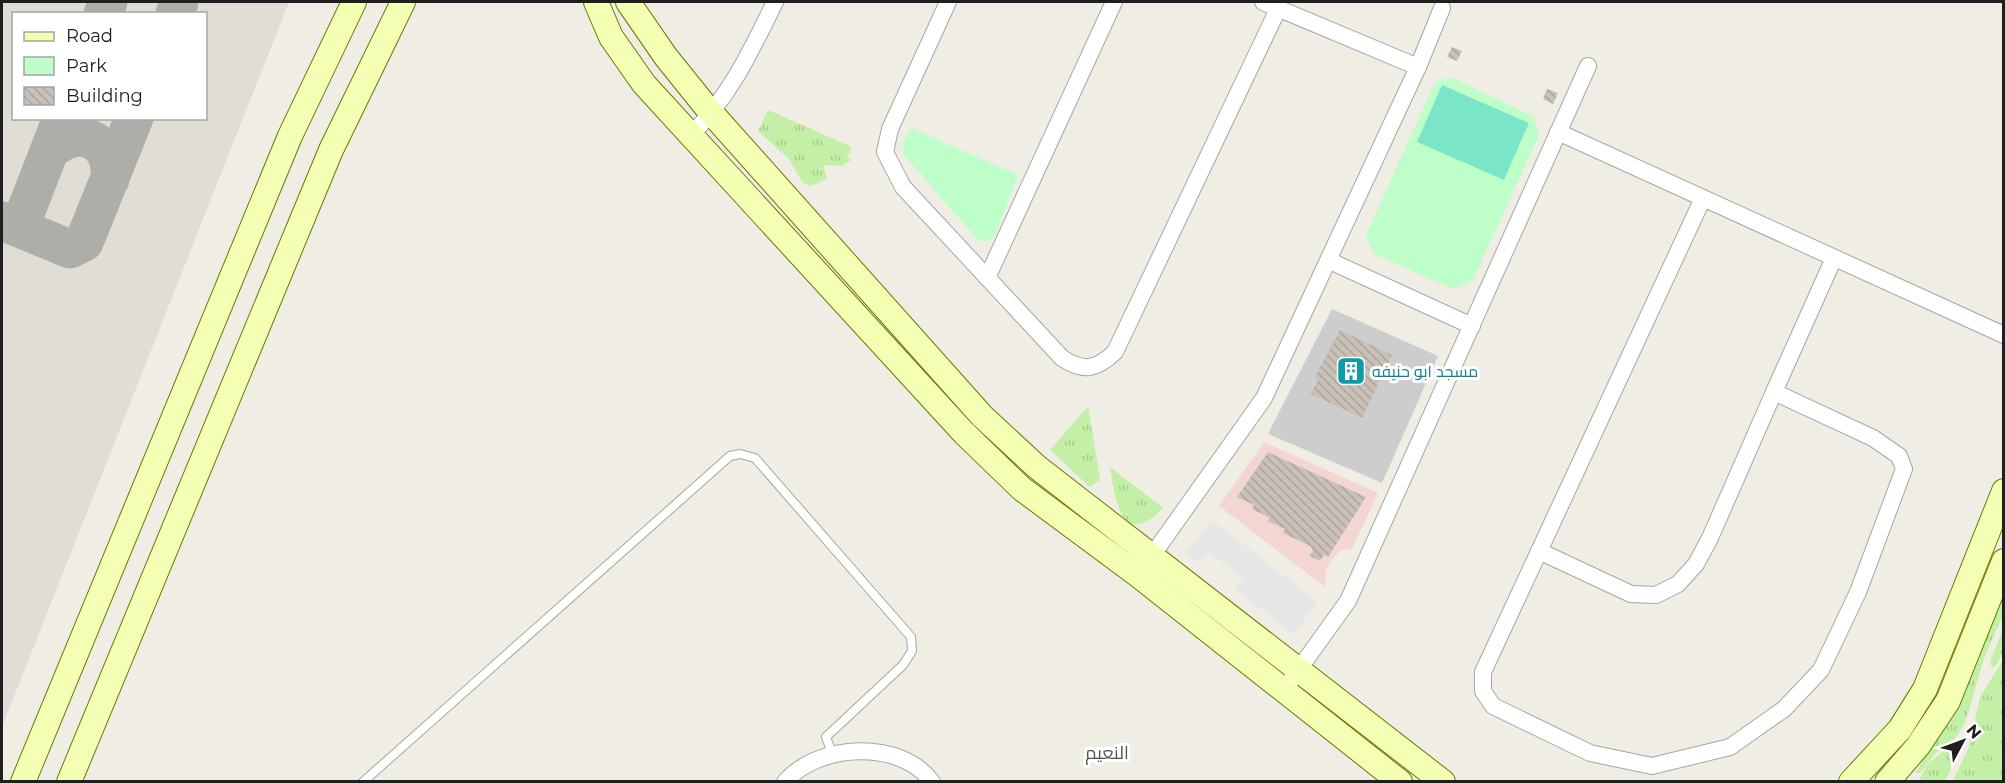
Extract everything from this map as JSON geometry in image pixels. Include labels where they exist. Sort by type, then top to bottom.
[{"type":"main road","points":[[23,782],[290,136],[354,2]]},
{"type":"main road","points":[[69,782],[331,150],[403,2]]},
{"type":"main road","points":[[596,2],[617,47],[644,84],[964,433],[1022,489],[1144,566],[1298,669],[1443,782]]},
{"type":"main road","points":[[628,2],[666,57],[712,113],[982,416],[1144,566],[1284,690],[1400,782]]},
{"type":"main road","points":[[1851,782],[1900,729],[1925,688],[2004,490]]},
{"type":"main road","points":[[1887,782],[1918,746],[1948,701],[2004,561]]},
{"type":"street","points":[[691,135],[712,113],[741,72],[775,2]]},
{"type":"street","points":[[948,2],[890,129],[885,152],[903,187],[1062,358],[1077,368],[1091,369],[1104,362],[1115,352],[1280,7]]},
{"type":"street","points":[[987,278],[1114,2]]},
{"type":"street","points":[[1263,2],[1280,7],[1418,67]]},
{"type":"street","points":[[1144,566],[1264,398],[1330,261],[1443,8]]},
{"type":"street","points":[[1284,690],[1348,601],[1588,66]]},
{"type":"street","points":[[1558,132],[2004,335]]},
{"type":"street","points":[[1703,198],[1483,672],[1483,691],[1493,705],[1590,753],[1652,766],[1730,747],[1784,709],[1821,670],[1858,592],[1904,469],[1899,456],[1873,438],[1774,392]]},
{"type":"street","points":[[1539,551],[1631,594],[1656,595],[1678,584],[1696,564],[1710,538],[1834,258]]},
{"type":"street","points":[[1330,261],[1472,326]]},
{"type":"street","points":[[785,782],[818,758],[867,751],[902,758],[927,775],[932,782]]},
{"type":"lane","points":[[363,782],[730,456],[740,454],[755,458],[911,637],[912,651],[903,665],[826,737],[833,756]]},
{"type":"shaded area","points":[[2,2],[289,2],[2,727]]},
{"type":"shaded area","points":[[1332,309],[1438,356],[1382,483],[1268,434]]},
{"type":"shaded area","points":[[1264,442],[1378,493],[1352,549],[1341,550],[1329,563],[1326,569],[1325,587],[1219,506]]},
{"type":"shaded area","points":[[1212,520],[1318,602],[1293,635],[1235,589],[1243,578],[1208,552],[1199,563],[1186,553]]},
{"type":"green space","points":[[1450,77],[1533,116],[1539,135],[1473,280],[1453,289],[1374,254],[1366,235],[1435,82]]},
{"type":"green space","points":[[1442,85],[1529,123],[1504,180],[1417,142]]},
{"type":"green space","points":[[768,110],[852,147],[847,158],[851,160],[842,166],[823,165],[827,179],[811,186],[803,183],[789,159],[758,131]]},
{"type":"green space","points":[[911,128],[1018,175],[995,236],[987,241],[978,240],[903,154],[904,140]]},
{"type":"green space","points":[[1088,406],[1100,480],[1090,487],[1050,450]]},
{"type":"green space","points":[[1110,467],[1163,508],[1149,520],[1138,524],[1130,522],[1123,516],[1118,505]]},
{"type":"green space","points":[[2003,598],[2003,615],[1984,658],[1965,723],[1956,737],[1934,755],[1920,773],[1915,773],[1954,714]]},
{"type":"green space","points":[[2003,629],[2003,652],[1996,666],[1992,667],[1990,662]]},
{"type":"green space","points":[[2003,660],[2003,781],[1953,781],[1969,747],[1980,697]]},
{"type":"green space","points":[[1955,741],[1960,741],[1962,749],[1945,781],[1919,781],[1927,765]]},
{"type":"building","points":[[1452,47],[1462,51],[1457,61],[1447,57]]},
{"type":"building","points":[[1547,89],[1558,93],[1553,104],[1543,99]]},
{"type":"building","name":"مسجد ابو حنيفه","points":[[1340,330],[1392,355],[1362,418],[1311,394],[1318,379],[1315,377]]},
{"type":"building","points":[[1268,452],[1366,497],[1328,557],[1324,555],[1320,561],[1310,556],[1313,550],[1310,546],[1283,533],[1285,529],[1268,521],[1270,518],[1252,509],[1254,505],[1237,497]]},
{"type":"taxiway","points":[[104,12],[108,2]]},
{"type":"taxiway","points":[[176,12],[179,2]]},
{"type":"taxiway","points":[[6,223],[13,224],[24,216],[61,120]]},
{"type":"taxiway","points":[[2,221],[70,249],[84,242],[133,120]]},
{"type":"taxiway","points":[[49,152],[60,143],[70,139],[81,137],[91,140],[100,145],[106,154],[110,165],[110,179]]},
{"type":"place","name":"مسجد ابو حنيفه","points":[[1351,371]]},
{"type":"district","name":"النعيم","points":[[1107,753]]}]
